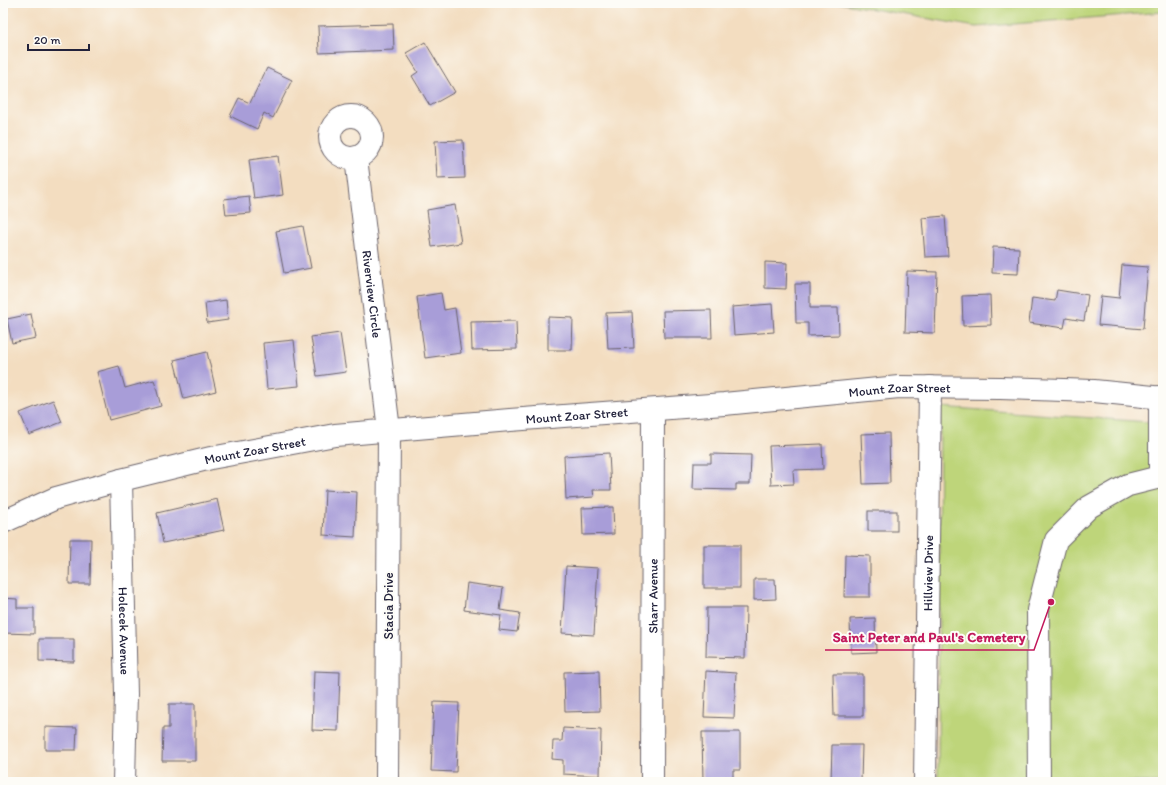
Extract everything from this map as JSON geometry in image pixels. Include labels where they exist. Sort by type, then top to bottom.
[{"type":"street","name":"Riverview Circle","points":[[356,158],[389,430]]},
{"type":"street","name":"Mount Zoar Street","points":[[4,518],[56,498],[121,480],[211,458],[335,435],[724,404],[899,387],[1094,391],[1162,398]]},
{"type":"street","name":"Hillview Drive","points":[[925,782],[930,387]]},
{"type":"street","points":[[1039,782],[1038,610],[1056,540],[1089,507],[1128,485],[1162,478],[1162,398]]},
{"type":"street","name":"Sharr Avenue","points":[[652,782],[653,410]]},
{"type":"street","name":"Stacia Drive","points":[[387,782],[389,430]]},
{"type":"street","name":"Holecek Avenue","points":[[121,480],[126,694],[124,782]]},
{"type":"green space","points":[[839,3],[1163,3],[1163,12],[976,27]]},
{"type":"green space","points":[[940,407],[1163,423],[1163,782],[938,782]]},
{"type":"building","points":[[393,24],[394,50],[319,53],[318,26]]},
{"type":"building","points":[[425,42],[455,92],[430,106],[412,76],[418,72],[406,53]]},
{"type":"building","points":[[267,68],[292,80],[273,118],[264,113],[257,129],[230,116],[239,98],[250,103]]},
{"type":"building","points":[[463,140],[465,178],[437,179],[435,141]]},
{"type":"building","points":[[278,156],[283,195],[254,199],[249,160]]},
{"type":"building","points":[[249,196],[251,213],[226,215],[224,199]]},
{"type":"building","points":[[455,205],[461,243],[432,247],[427,210]]},
{"type":"building","points":[[945,216],[948,256],[925,257],[922,218]]},
{"type":"building","points":[[303,226],[311,268],[284,273],[276,231]]},
{"type":"building","points":[[993,247],[1019,248],[1018,274],[992,273]]},
{"type":"building","points":[[765,262],[787,263],[786,289],[765,288]]},
{"type":"building","points":[[1122,265],[1148,267],[1143,329],[1098,325],[1101,296],[1119,298]]},
{"type":"building","points":[[907,271],[937,272],[935,333],[905,332]]},
{"type":"building","points":[[795,284],[810,284],[810,308],[838,308],[839,335],[808,336],[808,323],[796,323]]},
{"type":"building","points":[[1057,290],[1088,295],[1084,321],[1066,318],[1064,328],[1029,323],[1032,298],[1055,301]]},
{"type":"building","points":[[441,293],[444,310],[455,308],[461,353],[425,358],[417,297]]},
{"type":"building","points":[[990,295],[991,325],[963,326],[962,296]]},
{"type":"building","points":[[226,300],[228,320],[207,323],[205,303]]},
{"type":"building","points":[[772,304],[774,332],[734,335],[732,307]]},
{"type":"building","points":[[711,310],[712,338],[664,338],[663,311]]},
{"type":"building","points":[[632,312],[634,348],[608,349],[606,313]]},
{"type":"building","points":[[31,314],[36,338],[12,343],[7,319]]},
{"type":"building","points":[[548,317],[573,318],[572,350],[548,350]]},
{"type":"building","points":[[516,321],[517,349],[472,350],[471,322]]},
{"type":"building","points":[[340,333],[346,372],[317,376],[311,337]]},
{"type":"building","points":[[294,340],[299,386],[267,389],[263,343]]},
{"type":"building","points":[[207,352],[216,391],[184,399],[174,360]]},
{"type":"building","points":[[119,366],[125,388],[154,380],[161,406],[109,420],[97,372]]},
{"type":"building","points":[[53,400],[62,422],[29,435],[20,413]]},
{"type":"building","points":[[889,433],[890,483],[863,484],[861,434]]},
{"type":"building","points":[[822,444],[823,469],[793,470],[794,484],[771,485],[769,446]]},
{"type":"building","points":[[609,453],[611,490],[593,490],[594,497],[566,499],[564,456]]},
{"type":"building","points":[[711,454],[751,455],[750,484],[736,484],[736,490],[693,489],[694,463],[711,463]]},
{"type":"building","points":[[325,490],[357,492],[355,537],[323,535]]},
{"type":"building","points":[[217,499],[224,530],[163,543],[157,513]]},
{"type":"building","points":[[613,507],[614,534],[583,535],[582,508]]},
{"type":"building","points":[[868,511],[897,511],[897,531],[868,531]]},
{"type":"building","points":[[70,539],[91,539],[90,584],[69,584]]},
{"type":"building","points":[[704,545],[740,545],[740,588],[704,588]]},
{"type":"building","points":[[845,555],[870,556],[870,597],[844,597]]},
{"type":"building","points":[[566,566],[598,568],[594,635],[562,633]]},
{"type":"building","points":[[754,579],[775,579],[776,599],[754,600]]},
{"type":"building","points":[[467,583],[503,588],[500,610],[520,613],[517,632],[499,630],[501,615],[464,610]]},
{"type":"building","points":[[3,598],[17,599],[17,608],[34,608],[34,634],[3,633]]},
{"type":"building","points":[[707,608],[746,608],[745,658],[706,657]]},
{"type":"building","points":[[875,618],[876,652],[851,653],[850,619]]},
{"type":"building","points":[[39,639],[74,639],[74,662],[39,661]]},
{"type":"building","points":[[314,671],[340,672],[338,731],[312,730]]},
{"type":"building","points":[[599,671],[600,711],[565,712],[564,672]]},
{"type":"building","points":[[706,671],[736,673],[734,718],[704,717]]},
{"type":"building","points":[[833,674],[863,674],[863,716],[834,716]]},
{"type":"building","points":[[434,702],[459,703],[456,772],[431,771]]},
{"type":"building","points":[[169,704],[195,704],[195,761],[162,761],[163,728],[169,728]]},
{"type":"building","points":[[45,727],[77,728],[76,750],[45,750]]},
{"type":"building","points":[[563,728],[601,730],[600,776],[563,774],[563,760],[552,759],[553,741],[562,741]]},
{"type":"building","points":[[702,732],[740,732],[740,770],[733,770],[733,780],[703,781]]},
{"type":"building","points":[[832,745],[862,745],[861,782],[831,782]]},
{"type":"place","name":"Saint Peter and Paul's Cemetery","points":[[1051,602]]}]
